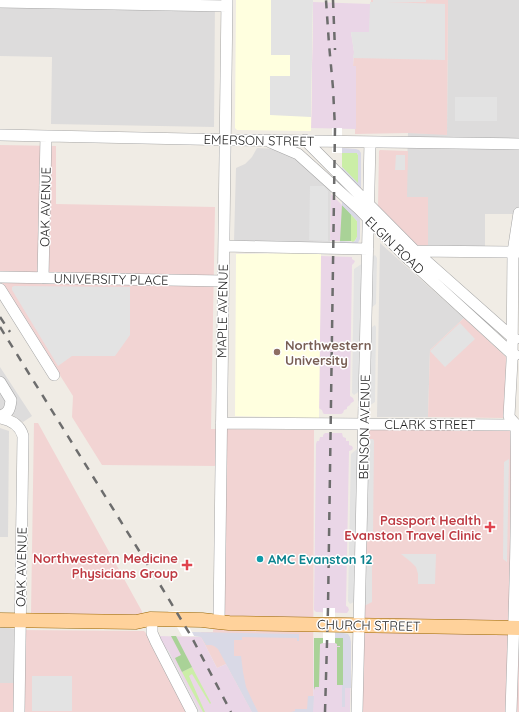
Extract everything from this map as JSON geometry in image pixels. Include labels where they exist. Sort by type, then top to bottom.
[{"type":"main road","name":"CHURCH STREET","points":[[0,620],[136,622],[150,619],[202,620],[218,622],[516,628]]},
{"type":"main road","name":"CHURCH STREET","points":[[136,622],[152,627],[203,627],[218,622]]},
{"type":"street","points":[[0,2],[227,3]]},
{"type":"street","name":"MAPLE AVENUE","points":[[218,622],[227,3]]},
{"type":"street","name":"EMERSON STREET","points":[[0,135],[519,144]]},
{"type":"street","name":"OAK AVENUE","points":[[44,278],[46,136]]},
{"type":"street","name":"ELGIN ROAD","points":[[266,140],[298,154],[359,209],[368,220],[403,254],[515,355]]},
{"type":"street","name":"ELGIN ROAD","points":[[305,140],[415,251],[515,339]]},
{"type":"street","name":"BENSON AVENUE","points":[[357,712],[370,142]]},
{"type":"street","points":[[511,712],[516,628],[518,424],[509,416],[515,355],[516,252],[519,214]]},
{"type":"street","points":[[224,246],[368,249]]},
{"type":"street","points":[[415,251],[516,252]]},
{"type":"street","name":"UNIVERSITY PLACE","points":[[0,277],[223,280]]},
{"type":"street","points":[[0,289],[54,375]]},
{"type":"street","points":[[0,382],[11,400],[8,411],[0,417]]},
{"type":"street","name":"OAK AVENUE","points":[[0,417],[16,425],[22,430],[23,436],[19,712]]},
{"type":"street","name":"CLARK STREET","points":[[221,423],[518,424]]},
{"type":"street","points":[[152,627],[152,633],[156,642],[192,712]]},
{"type":"shaded area","points":[[0,0],[215,0],[214,127],[51,124],[52,57],[0,56]]},
{"type":"shaded area","points":[[236,0],[313,0],[311,131],[237,130],[235,128]]},
{"type":"shaded area","points":[[271,0],[313,0],[311,117],[270,115],[270,76],[290,76],[290,55],[271,55]]},
{"type":"shaded area","points":[[371,0],[448,0],[447,135],[408,133],[355,134],[356,66],[353,66],[354,52],[369,32]]},
{"type":"shaded area","points":[[373,0],[426,0],[426,2],[386,2],[445,4],[445,60],[353,58],[354,52],[351,32],[369,32],[370,2],[373,2]]},
{"type":"shaded area","points":[[448,0],[519,0],[519,214],[485,214],[485,246],[428,246],[428,198],[406,198],[408,133],[447,134]]},
{"type":"shaded area","points":[[313,2],[370,4],[370,32],[351,32],[354,52],[353,66],[356,66],[356,129],[311,128]]},
{"type":"shaded area","points":[[455,97],[497,97],[497,121],[455,121]]},
{"type":"shaded area","points":[[0,145],[56,146],[56,204],[215,207],[211,429],[314,430],[313,712],[252,712],[226,664],[217,668],[201,637],[201,632],[213,632],[218,466],[102,465],[72,417],[73,396],[0,280]]},
{"type":"shaded area","points":[[257,148],[280,149],[290,152],[331,188],[330,244],[234,241],[236,168],[245,164],[252,157]]},
{"type":"shaded area","points":[[342,148],[356,149],[361,153],[361,189],[342,172],[342,167],[358,183],[358,155],[357,153],[342,153]]},
{"type":"shaded area","points":[[380,150],[408,151],[407,197],[428,197],[428,246],[414,246],[378,206]]},
{"type":"shaded area","points":[[396,155],[405,155],[405,170],[395,170]]},
{"type":"shaded area","points":[[310,186],[324,186],[328,191],[328,241],[309,240]]},
{"type":"shaded area","points":[[331,194],[351,214],[351,241],[330,241]]},
{"type":"shaded area","points":[[342,199],[360,219],[360,239],[358,243],[340,244],[340,241],[353,242],[357,237],[357,221],[342,205]]},
{"type":"shaded area","points":[[380,243],[464,318],[430,350],[428,417],[377,417]]},
{"type":"shaded area","name":"Northwestern University","points":[[321,253],[319,418],[235,416],[236,254]]},
{"type":"shaded area","points":[[375,255],[377,258],[376,304],[366,312],[366,331],[375,325],[375,402],[364,409],[364,388],[354,395],[352,393],[354,269]]},
{"type":"shaded area","points":[[321,256],[352,257],[355,261],[352,265],[350,396],[354,401],[341,414],[324,414],[319,408]]},
{"type":"shaded area","points":[[12,287],[130,287],[130,335],[115,356],[72,356],[58,366],[12,290]]},
{"type":"shaded area","points":[[464,318],[506,357],[505,418],[428,417],[430,350]]},
{"type":"shaded area","points":[[460,323],[475,339],[445,367],[430,351]]},
{"type":"shaded area","points":[[0,367],[32,416],[23,422],[4,409],[0,409]]},
{"type":"shaded area","points":[[34,423],[38,423],[144,615],[31,614]]},
{"type":"shaded area","points":[[367,427],[519,428],[519,712],[362,712]]},
{"type":"shaded area","points":[[0,428],[9,431],[8,537],[0,537]]},
{"type":"shaded area","points":[[325,433],[342,433],[343,437],[346,438],[346,441],[349,441],[349,445],[353,448],[349,451],[346,606],[349,610],[347,613],[316,612],[314,610],[316,444],[320,437],[323,437]]},
{"type":"shaded area","points":[[363,439],[373,439],[374,441],[373,537],[361,547],[361,565],[372,557],[372,602],[360,608],[360,599],[350,604],[348,601],[351,454],[363,444]]},
{"type":"shaded area","points":[[509,459],[507,562],[503,559],[504,462]]},
{"type":"shaded area","points":[[401,554],[436,554],[435,584],[418,584],[416,567]]},
{"type":"shaded area","points":[[0,626],[18,630],[18,683],[0,683]]},
{"type":"shaded area","points":[[18,630],[144,631],[188,712],[0,712],[0,683],[18,683]]},
{"type":"shaded area","points":[[192,632],[299,634],[299,641],[297,641],[297,638],[242,637],[242,640],[234,640],[234,656],[241,656],[246,687],[258,712],[252,712],[218,649],[211,645],[206,645],[201,637],[194,636]]},
{"type":"shaded area","points":[[335,633],[348,634],[351,642],[351,688],[345,688],[345,707],[342,707],[343,638],[335,638]]},
{"type":"shaded area","points":[[158,636],[201,637],[217,668],[226,664],[252,712],[200,712],[168,650],[164,649]]},
{"type":"shaded area","points":[[314,638],[323,638],[323,643],[335,643],[335,638],[351,642],[350,712],[313,712]]},
{"type":"shaded area","points":[[164,649],[168,650],[200,712],[197,712]]},
{"type":"shaded area","points":[[32,676],[72,676],[72,711],[32,711]]},
{"type":"shaded area","points":[[308,696],[314,696],[313,712],[291,712],[295,711],[295,709],[307,709]]},
{"type":"green space","points":[[342,153],[357,153],[358,184],[342,167]]},
{"type":"green space","points":[[342,205],[351,214],[351,241],[340,241]]},
{"type":"green space","points":[[351,214],[357,221],[358,230],[357,238],[353,242],[351,241]]},
{"type":"green space","points":[[171,636],[176,636],[192,667],[182,672],[175,658],[181,655]]},
{"type":"green space","points":[[314,638],[323,638],[323,643],[320,644],[319,687],[315,687],[314,690]]},
{"type":"green space","points":[[335,638],[343,638],[343,685],[337,685],[337,647],[340,646],[337,646],[335,643]]},
{"type":"green space","points":[[192,667],[211,703],[210,704],[192,674],[189,676],[205,712],[203,712],[182,672]]},
{"type":"pier","points":[[332,128],[342,128],[342,153],[332,153]]},
{"type":"pier","points":[[323,608],[335,608],[335,643],[323,643]]},
{"type":"pier","points":[[168,611],[180,611],[194,636],[182,636]]},
{"type":"railway","points":[[325,712],[328,608],[335,128],[326,0]]},
{"type":"railway","points":[[333,0],[335,50]]},
{"type":"railway","points":[[0,317],[10,332]]},
{"type":"railway","points":[[0,327],[191,636],[231,712]]},
{"type":"place","name":"Northwestern University","points":[[277,352]]},
{"type":"place","name":"Passport Health Evanston Travel Clinic","points":[[490,527]]},
{"type":"place","name":"AMC Evanston 12","points":[[260,559]]},
{"type":"place","name":"Northwestern Medicine Physicians Group","points":[[187,565]]}]
